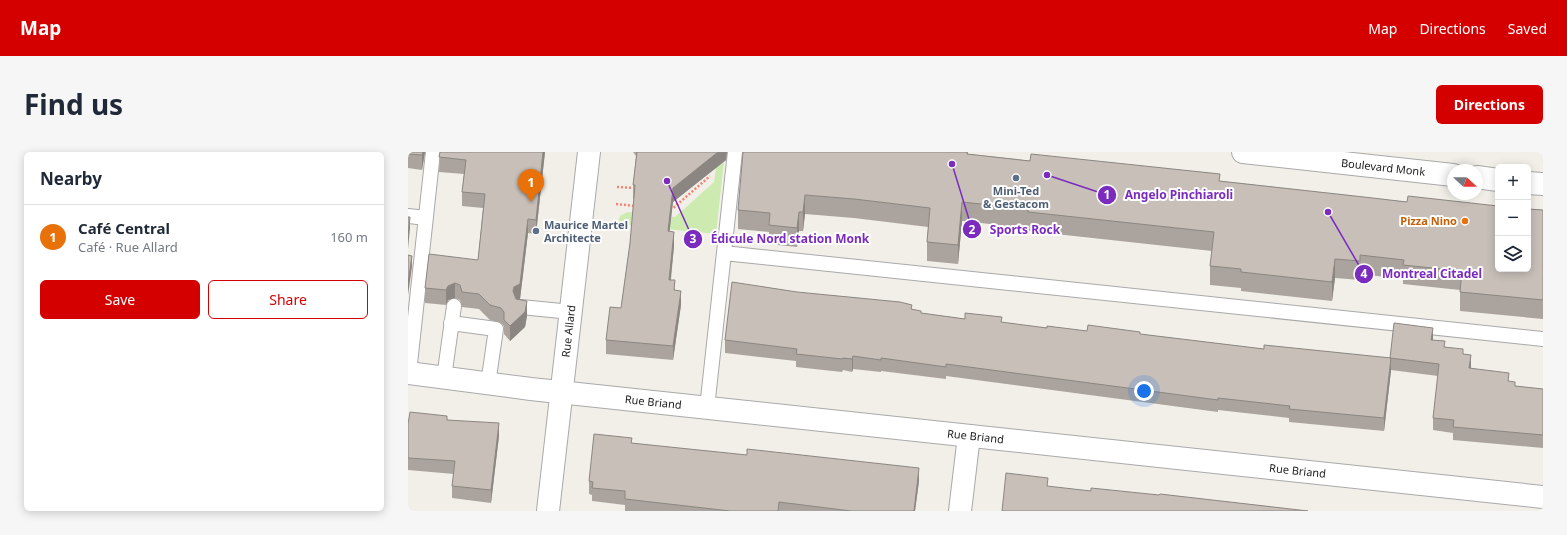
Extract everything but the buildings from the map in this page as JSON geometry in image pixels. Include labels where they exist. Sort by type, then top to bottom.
[{"type":"street","name":"Rue Allard","points":[[548,511],[589,152]]},
{"type":"street","name":"Boulevard Monk","points":[[1243,152],[1447,174]]},
{"type":"street","points":[[1483,178],[1495,180]]},
{"type":"street","points":[[1531,183],[1543,184]]},
{"type":"street","name":"Rue Briand","points":[[408,373],[488,384],[707,408],[1543,497]]},
{"type":"street","points":[[960,511],[969,436]]},
{"type":"lane","points":[[408,373],[433,152]]},
{"type":"lane","points":[[707,408],[735,152]]},
{"type":"lane","points":[[408,216],[426,218]]},
{"type":"lane","points":[[724,253],[1543,339]]},
{"type":"lane","points":[[444,378],[454,306]]},
{"type":"lane","points":[[521,307],[571,312]]},
{"type":"lane","points":[[451,323],[496,329],[488,384]]},
{"type":"path","points":[[665,209],[672,209],[710,177],[711,171]]},
{"type":"path","points":[[617,187],[634,188]]},
{"type":"path","points":[[616,204],[637,206]]},
{"type":"green space","points":[[718,152],[725,152],[716,234],[618,224],[620,216],[627,212],[675,217],[714,182]]},
{"type":"place","name":"Sports Rock","points":[[952,164]]},
{"type":"place","name":"Angelo Pinchiaroli","points":[[1047,175]]},
{"type":"place","name":"Mini-Ted & Gestacom","points":[[1016,178]]},
{"type":"place","name":"Édicule Nord station Monk","points":[[667,181]]},
{"type":"place","name":"Café Central","points":[[531,202]]},
{"type":"place","name":"Montreal Citadel","points":[[1328,212]]},
{"type":"place","name":"Pizza Nino","points":[[1465,221]]},
{"type":"place","name":"Maurice Martel Architecte","points":[[536,231]]}]
